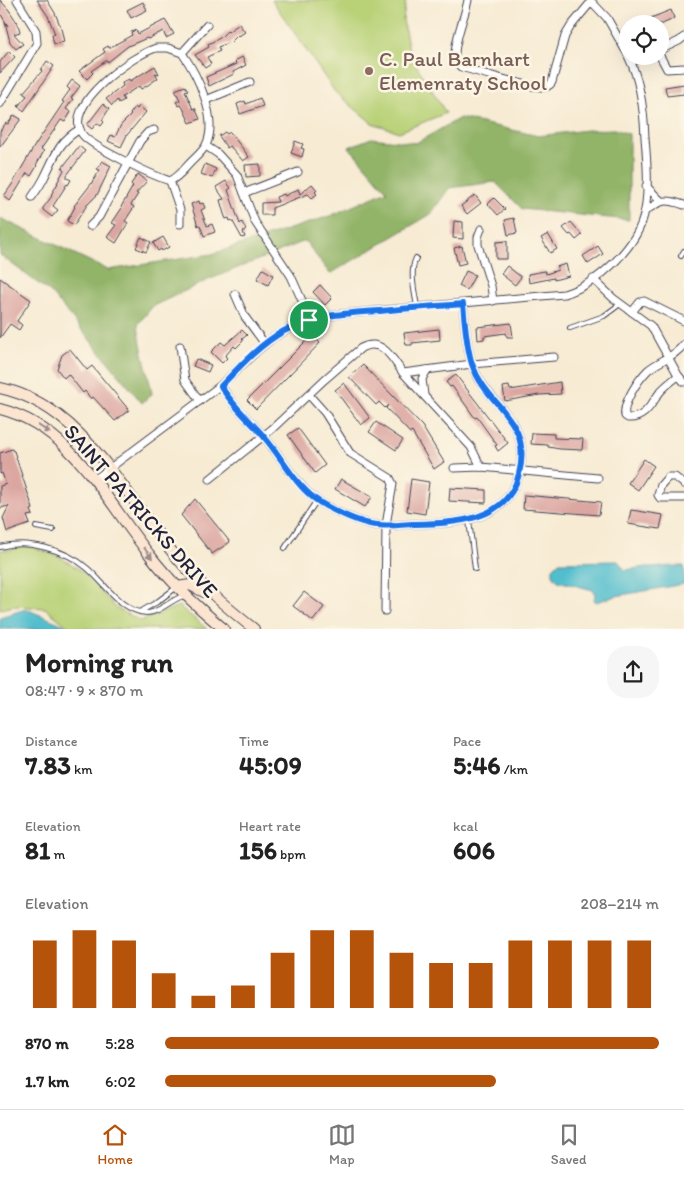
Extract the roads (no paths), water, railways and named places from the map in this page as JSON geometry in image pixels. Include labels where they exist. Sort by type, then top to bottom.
[{"type":"main road","name":"SAINT PATRICKS DRIVE","points":[[0,388],[28,398],[58,416],[84,439],[110,469],[163,541],[186,568],[254,629]]},
{"type":"main road","name":"SAINT PATRICKS DRIVE","points":[[0,409],[27,419],[53,435],[73,454],[176,587],[224,629]]},
{"type":"main road","points":[[176,587],[195,586],[231,617],[238,616]]},
{"type":"street","points":[[0,104],[37,43],[36,31],[18,0]]},
{"type":"street","points":[[468,0],[455,57],[461,67],[470,70],[524,84],[544,87],[550,84],[560,50],[571,26],[590,1],[607,18],[619,40]]},
{"type":"street","points":[[182,53],[208,25]]},
{"type":"street","points":[[669,46],[684,37]]},
{"type":"street","points":[[170,181],[177,177],[206,146],[210,131],[210,120],[206,100],[182,53],[168,48],[156,48],[137,57],[105,80],[87,102],[79,118],[80,129],[86,139],[128,162],[170,181],[180,210],[180,224]]},
{"type":"street","points":[[94,480],[221,386],[265,344],[283,331],[309,320],[341,314],[564,294],[593,279],[622,255],[633,240],[645,210],[647,160],[644,126],[638,82],[632,65]]},
{"type":"street","points":[[665,65],[667,69],[684,68]]},
{"type":"street","points":[[206,100],[250,82]]},
{"type":"street","points":[[32,197],[61,145],[80,129]]},
{"type":"street","points":[[90,226],[99,217],[144,136],[154,130]]},
{"type":"street","points":[[206,146],[232,167],[237,175],[256,222],[294,282],[309,320]]},
{"type":"street","points":[[244,193],[298,172]]},
{"type":"street","points":[[646,186],[660,200]]},
{"type":"street","points":[[645,210],[660,200],[668,200],[684,205]]},
{"type":"street","points":[[481,229],[478,245],[491,286],[493,301]]},
{"type":"street","points":[[593,279],[620,304],[651,326],[678,376],[684,382]]},
{"type":"street","points":[[235,294],[245,317],[265,344]]},
{"type":"street","points":[[632,312],[640,302],[644,301],[684,322]]},
{"type":"street","points":[[221,386],[237,408],[264,437],[295,479],[316,500],[360,522],[386,526],[441,524],[469,520],[487,513],[505,500],[512,491],[520,470],[521,446],[517,430],[482,383],[472,364],[463,304]]},
{"type":"street","points":[[210,478],[264,437],[361,348],[370,344],[377,345],[387,352],[403,373],[472,447],[481,467]]},
{"type":"street","points":[[678,376],[660,392],[645,414],[631,419],[625,416],[625,407],[635,388],[649,370],[679,351],[684,344]]},
{"type":"street","points":[[180,346],[186,380],[200,401]]},
{"type":"street","points":[[403,373],[472,364],[554,358]]},
{"type":"street","points":[[424,395],[422,380],[427,370]]},
{"type":"street","points":[[309,394],[321,407],[350,453],[390,478],[393,484],[386,526],[385,612]]},
{"type":"street","points":[[454,468],[481,467],[598,478]]},
{"type":"street","points":[[684,484],[675,477],[668,477],[661,485],[658,495],[660,498],[684,498]]},
{"type":"lane","points":[[681,256],[684,251]]},
{"type":"lane","points":[[416,258],[414,274],[417,308]]},
{"type":"lane","points":[[570,328],[604,316],[620,304]]},
{"type":"lane","points":[[285,548],[316,500]]},
{"type":"lane","points":[[469,520],[475,569]]},
{"type":"lane","points":[[36,527],[53,530]]},
{"type":"lane","points":[[0,547],[29,545],[55,550],[73,557],[87,568],[121,603],[140,612],[157,611],[175,598],[185,596]]},
{"type":"lane","points":[[140,612],[176,587]]},
{"type":"water","points":[[618,561],[625,570],[646,567],[684,566],[684,584],[616,596],[596,602],[593,590],[558,581],[553,575],[553,568],[559,562]]},
{"type":"water","points":[[26,609],[64,625],[68,629],[0,629],[0,617]]},
{"type":"place","name":"C. Paul Barnhart Elemenraty School","points":[[369,71]]}]
